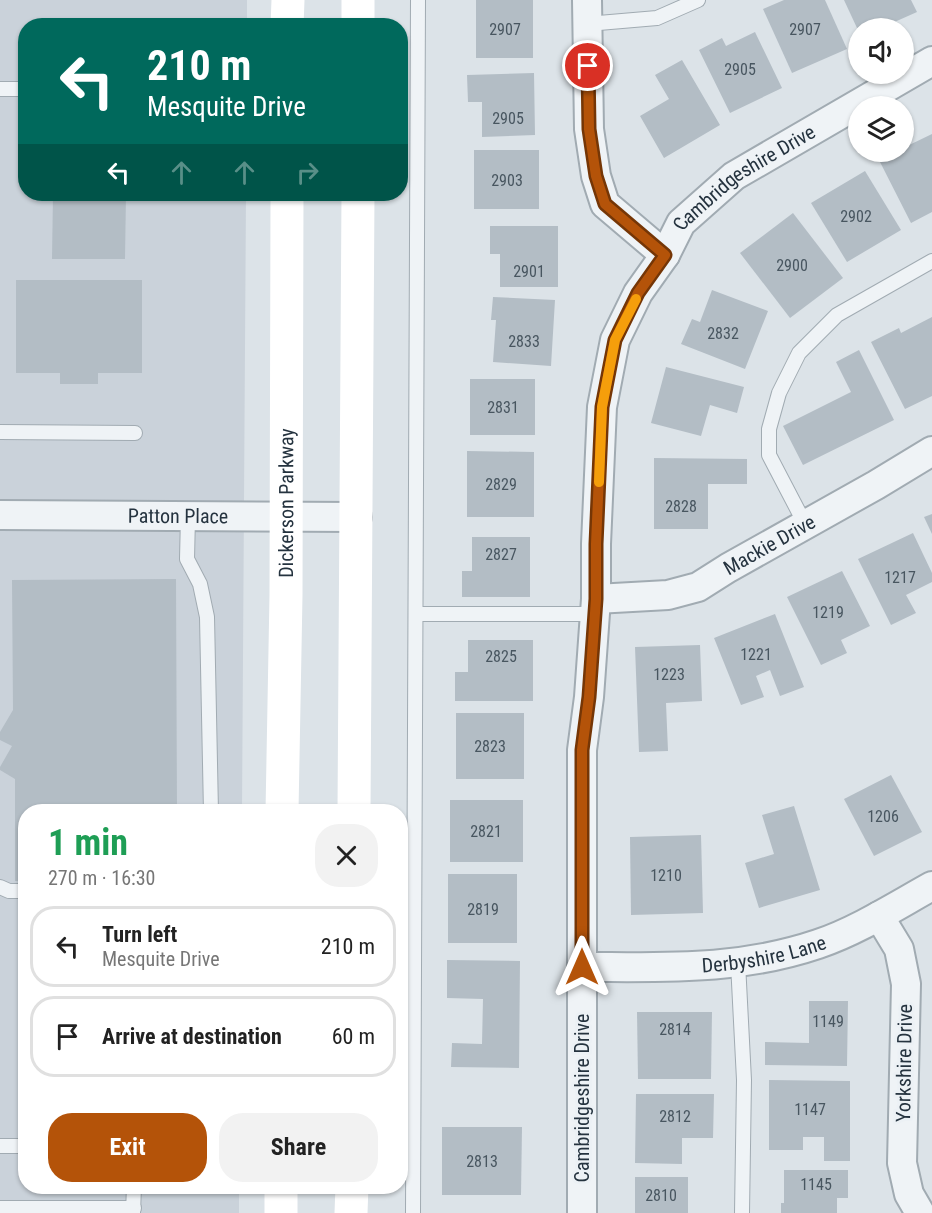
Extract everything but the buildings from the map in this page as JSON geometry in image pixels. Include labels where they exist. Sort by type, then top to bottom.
[{"type":"main road","points":[[287,18],[288,0]]},
{"type":"main road","points":[[358,0],[358,18]]},
{"type":"main road","name":"Dickerson Parkway","points":[[282,804],[287,201]]},
{"type":"main road","points":[[354,804],[358,201]]},
{"type":"main road","points":[[281,1194],[281,1213]]},
{"type":"main road","points":[[351,1213],[352,1194]]},
{"type":"street","points":[[587,12],[589,129],[596,176],[605,204],[665,255]]},
{"type":"street","name":"Cambridgeshire Drive","points":[[582,1213],[582,750],[589,697],[595,606],[602,407],[615,340],[638,293],[665,255],[681,223],[734,176],[932,61]]},
{"type":"street","name":"Mackie Drive","points":[[595,606],[698,588],[728,567],[932,451]]},
{"type":"street","name":"Patton Place","points":[[0,515],[357,517]]},
{"type":"street","name":"Derbyshire Lane","points":[[582,967],[707,966],[779,956],[820,943],[879,916],[932,886]]},
{"type":"street","name":"Yorkshire Drive","points":[[879,916],[899,949],[906,984],[902,1163],[909,1194],[920,1213]]},
{"type":"lane","points":[[413,1213],[418,0]]},
{"type":"lane","points":[[587,12],[657,18],[698,0]]},
{"type":"lane","points":[[0,89],[18,89]]},
{"type":"lane","points":[[805,524],[769,455],[769,429],[779,393],[799,353],[837,315],[932,261]]},
{"type":"lane","points":[[0,432],[135,433]]},
{"type":"lane","points":[[188,516],[187,559],[200,584],[207,617],[211,804]]},
{"type":"lane","points":[[417,614],[595,606]]},
{"type":"lane","points":[[0,887],[9,891],[18,891]]},
{"type":"lane","points":[[738,963],[744,1080],[742,1213]]},
{"type":"lane","points":[[0,1146],[18,1146]]},
{"type":"lane","points":[[0,1208],[134,1210],[134,1194]]},
{"type":"shaded area","points":[[0,0],[247,0],[247,18],[18,18],[18,201],[246,201],[242,804],[18,804],[18,1194],[239,1194],[239,1213],[0,1213]]},
{"type":"slow traffic","points":[[599,482],[602,407],[615,340],[636,299]]},
{"type":"route","points":[[582,967],[582,750],[589,697],[596,599],[602,407],[615,340],[638,293],[665,255],[605,204],[596,176],[589,129],[588,66]]}]
